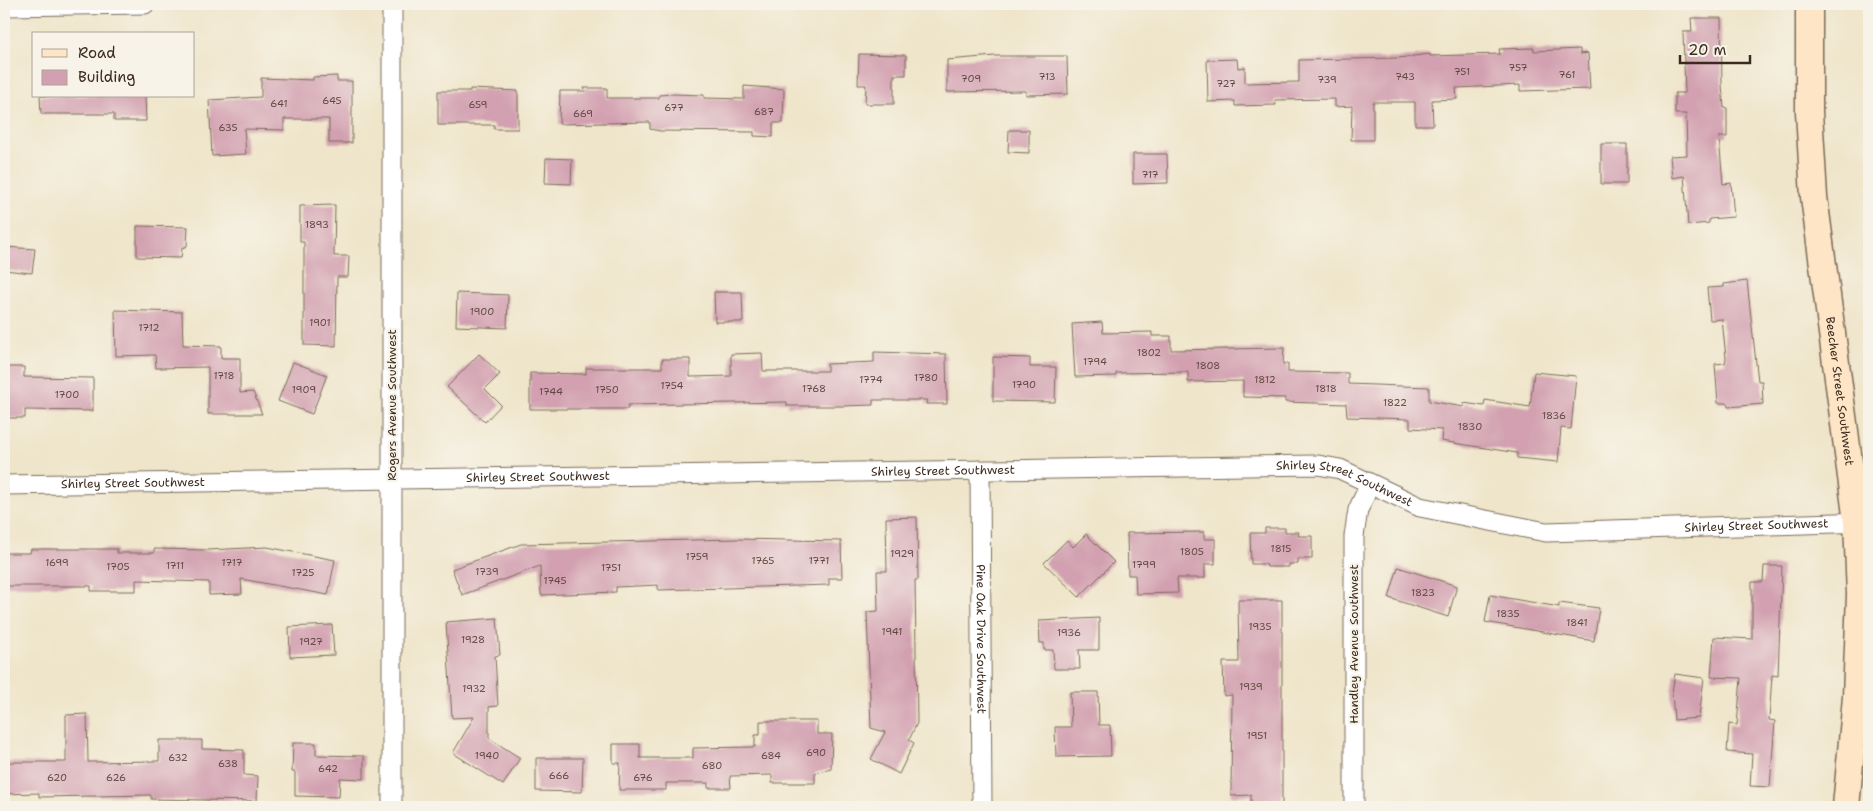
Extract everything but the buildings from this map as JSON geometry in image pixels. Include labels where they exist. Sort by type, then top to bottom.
[{"type":"street","points":[[4,6],[145,4]]},
{"type":"street","name":"Rogers Avenue Southwest","points":[[392,4],[392,807]]},
{"type":"street","name":"Beecher Street Southwest","points":[[1809,4],[1809,112],[1814,197],[1863,522],[1856,697],[1846,807]]},
{"type":"street","name":"Shirley Street Southwest","points":[[4,485],[1318,465],[1340,469],[1420,507],[1546,532],[1863,522]]},
{"type":"street","name":"Pine Oak Drive Southwest","points":[[980,470],[982,807]]},
{"type":"street","name":"Handley Avenue Southwest","points":[[1354,807],[1354,536],[1358,510],[1370,484]]}]
